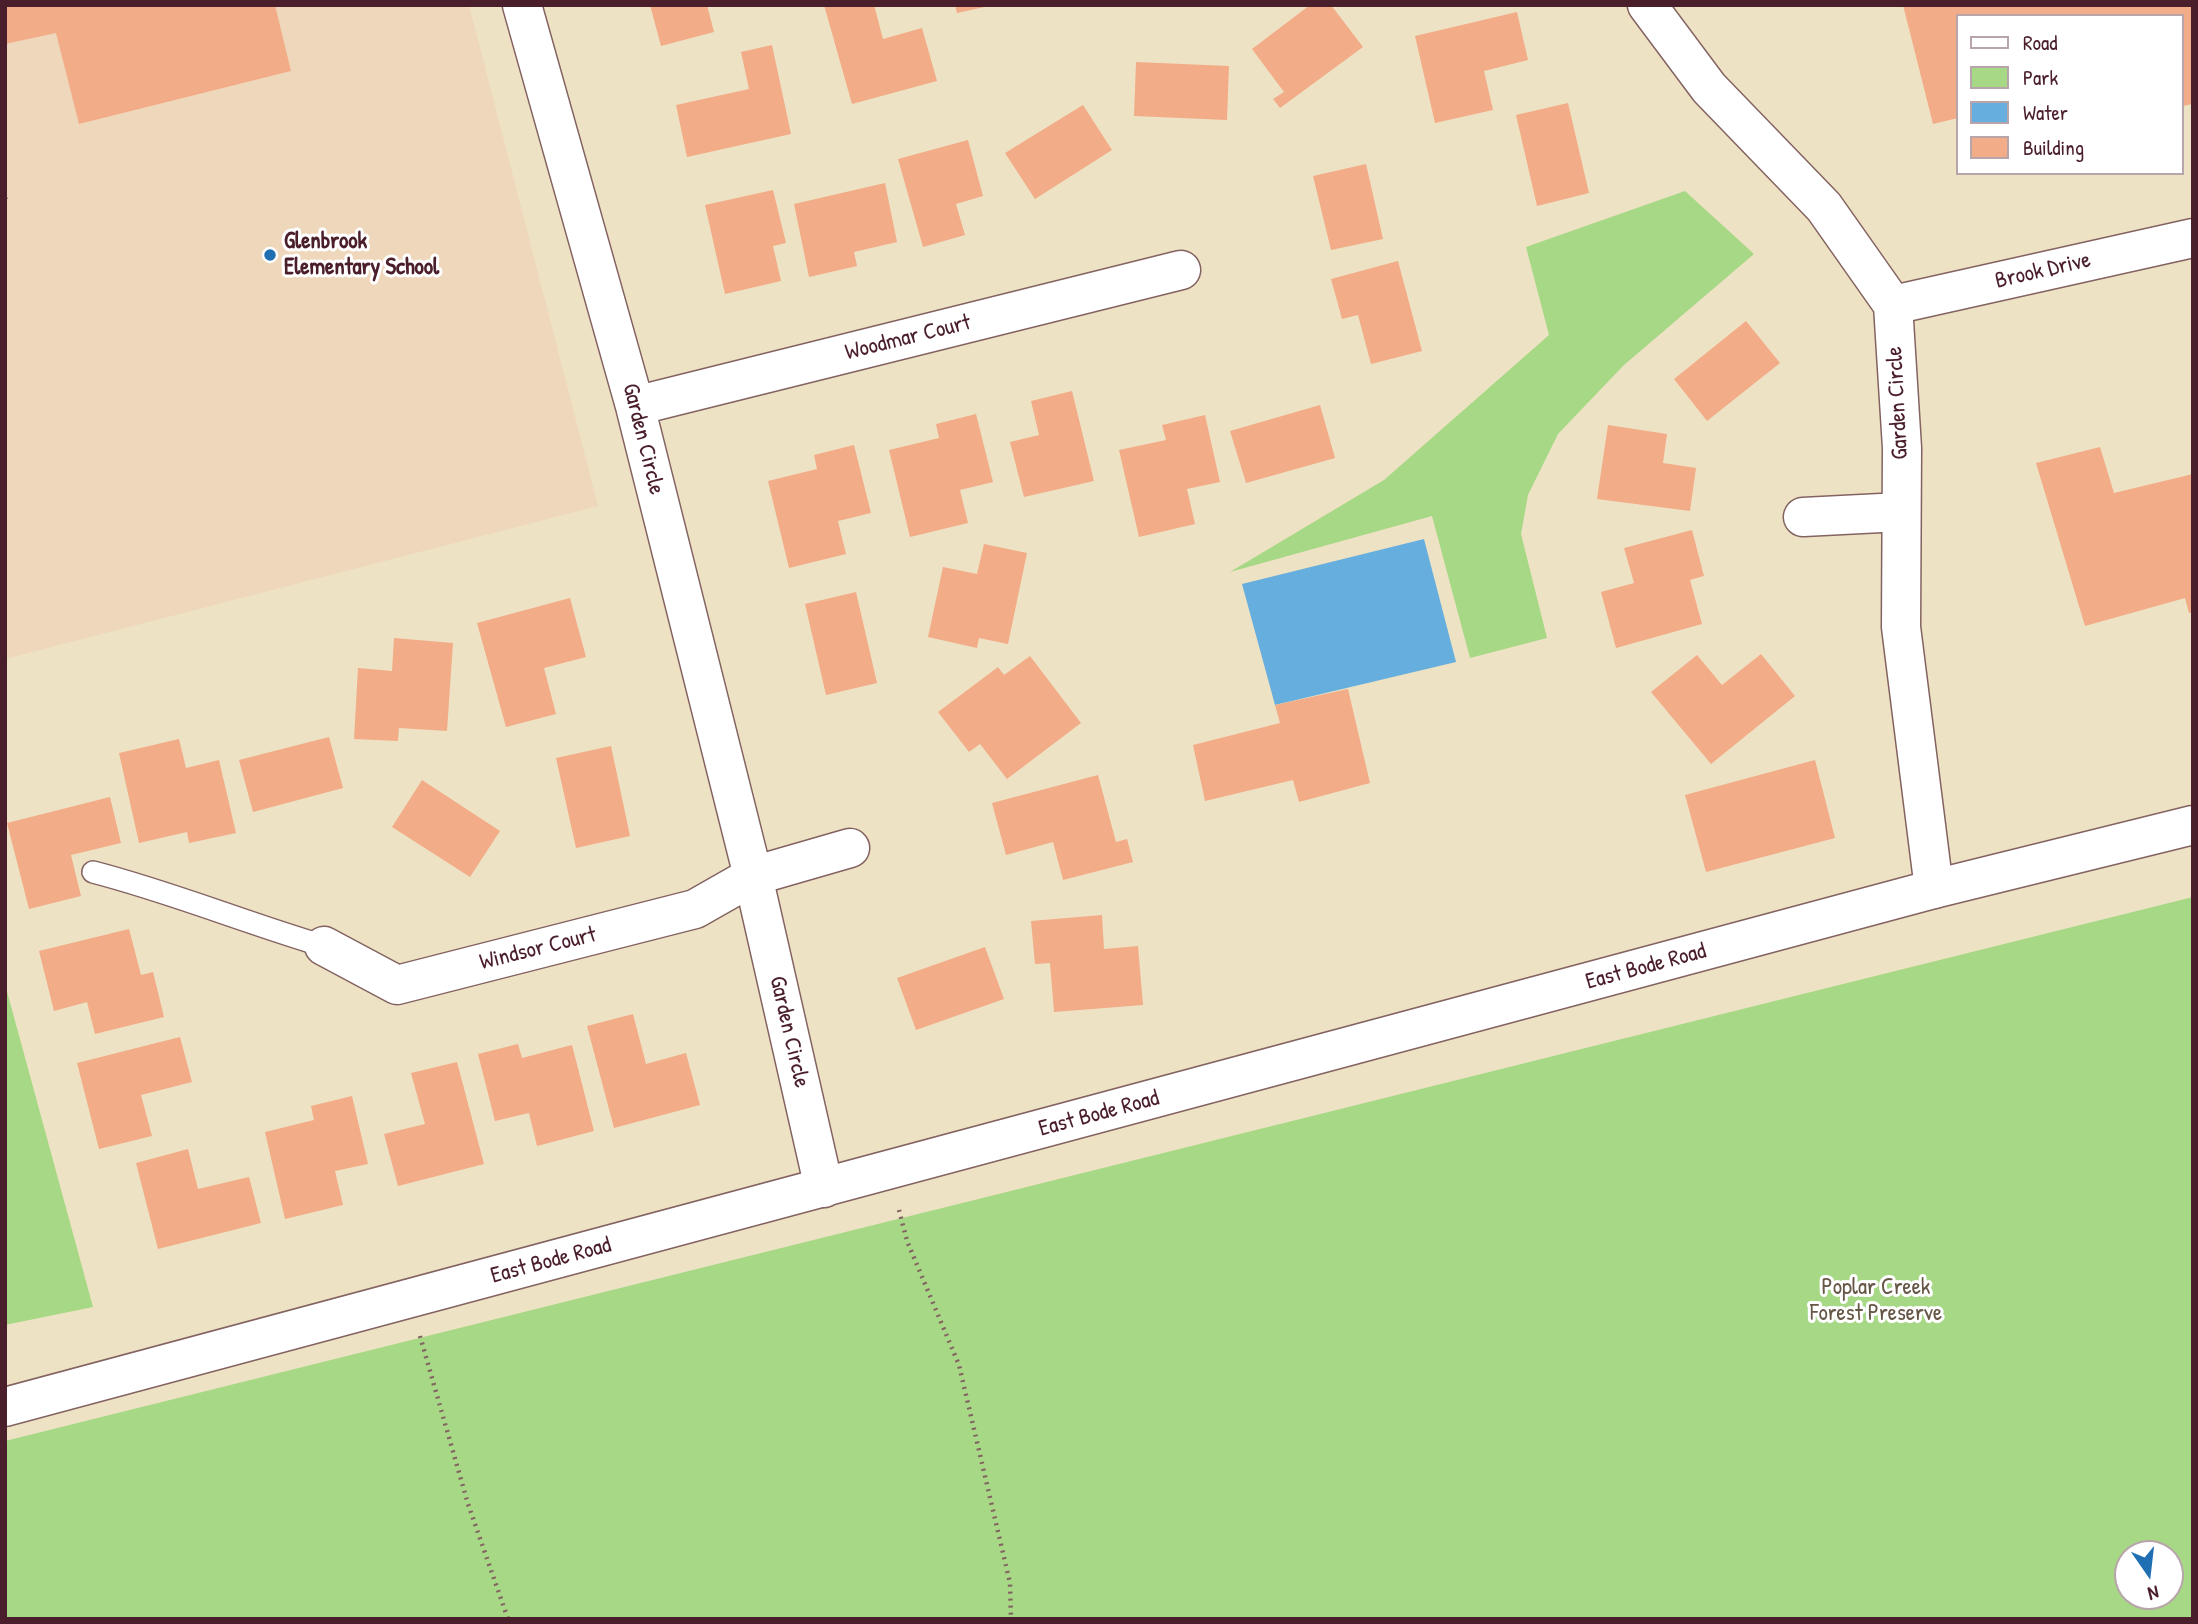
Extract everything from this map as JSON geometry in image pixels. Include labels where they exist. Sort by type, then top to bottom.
[{"type":"street","name":"Garden Circle","points":[[522,5],[635,407],[753,876],[824,1188]]},
{"type":"street","points":[[1647,5],[1709,88],[1824,207],[1893,305]]},
{"type":"street","name":"Brook Drive","points":[[1893,305],[2193,238]]},
{"type":"street","name":"Woodmar Court","points":[[635,407],[1181,270]]},
{"type":"street","name":"Garden Circle","points":[[1893,305],[1902,448],[1901,627],[1934,889]]},
{"type":"street","points":[[1803,517],[1901,512]]},
{"type":"street","name":"East Bode Road","points":[[5,1407],[1934,889],[2193,825]]},
{"type":"street","points":[[753,876],[850,848]]},
{"type":"street","name":"Windsor Court","points":[[324,946],[397,985],[695,909],[753,876]]},
{"type":"lane","points":[[93,872],[141,884],[239,921],[324,946]]},
{"type":"path","points":[[889,1171],[907,1241],[959,1366],[1010,1583],[1011,1619]]},
{"type":"path","points":[[410,1299],[468,1504],[508,1619]]},
{"type":"shaded area","name":"Glenbrook Elementary School","points":[[5,5],[469,5],[598,506],[5,659]]},
{"type":"green space","points":[[1685,191],[1754,254],[1624,365],[1558,434],[1528,495],[1521,534],[1547,638],[1470,658],[1432,516],[1230,572],[1384,480],[1549,335],[1526,247]]},
{"type":"green space","name":"Poplar Creek Forest Preserve","points":[[2193,897],[2193,1619],[5,1619],[5,1441]]},
{"type":"green space","points":[[5,984],[93,1307],[5,1325]]},
{"type":"water","points":[[1424,539],[1456,662],[1275,705],[1242,584]]},
{"type":"building","points":[[5,5],[275,5],[291,71],[79,124],[56,33],[5,44]]},
{"type":"building","points":[[650,5],[707,5],[714,32],[661,46]]},
{"type":"building","points":[[824,5],[874,5],[883,39],[922,28],[937,81],[852,104]]},
{"type":"building","points":[[955,5],[989,5],[989,6],[957,13]]},
{"type":"building","points":[[1310,5],[1331,5],[1363,47],[1280,108],[1273,99],[1284,92],[1252,49]]},
{"type":"building","points":[[1903,5],[2193,5],[2193,104],[2184,106],[2184,14],[1956,14],[1956,118],[1933,124]]},
{"type":"building","points":[[1517,12],[1528,60],[1484,71],[1493,110],[1435,123],[1415,36]]},
{"type":"building","points":[[772,45],[791,134],[687,157],[676,105],[749,89],[741,52]]},
{"type":"building","points":[[1136,62],[1229,66],[1227,120],[1134,116]]},
{"type":"building","points":[[1568,103],[1589,193],[1537,206],[1516,115]]},
{"type":"building","points":[[1083,105],[1112,150],[1035,199],[1005,153]]},
{"type":"building","points":[[968,140],[983,196],[956,204],[965,235],[923,247],[898,159]]},
{"type":"building","points":[[1366,164],[1383,239],[1331,250],[1313,176]]},
{"type":"building","points":[[885,183],[897,242],[854,252],[857,266],[809,277],[794,204]]},
{"type":"building","points":[[773,190],[786,243],[773,246],[781,281],[725,294],[705,205]]},
{"type":"building","points":[[1398,261],[1422,351],[1371,364],[1358,315],[1342,319],[1331,279]]},
{"type":"building","points":[[1746,321],[1780,363],[1707,421],[1674,379]]},
{"type":"building","points":[[1072,391],[1094,481],[1024,497],[1010,442],[1039,435],[1031,401]]},
{"type":"building","points":[[1320,405],[1335,458],[1246,483],[1230,431]]},
{"type":"building","points":[[976,414],[993,482],[960,490],[968,523],[910,537],[889,450],[939,438],[936,424]]},
{"type":"building","points":[[1205,415],[1220,482],[1187,489],[1195,524],[1139,537],[1119,450],[1166,440],[1162,425]]},
{"type":"building","points":[[1608,425],[1667,434],[1663,463],[1696,468],[1690,511],[1597,499]]},
{"type":"building","points":[[854,445],[871,513],[838,521],[846,554],[789,568],[768,481],[817,469],[814,455]]},
{"type":"building","points":[[2100,447],[2114,493],[2193,474],[2193,612],[2189,613],[2185,598],[2085,626],[2036,463]]},
{"type":"building","points":[[1692,530],[1704,576],[1690,580],[1702,624],[1616,648],[1601,592],[1634,583],[1624,548]]},
{"type":"building","points":[[984,544],[1027,553],[1008,644],[979,638],[977,648],[928,637],[943,567],[977,574]]},
{"type":"building","points":[[856,592],[877,683],[826,695],[805,604]]},
{"type":"building","points":[[570,598],[586,657],[544,668],[556,714],[506,727],[477,623]]},
{"type":"building","points":[[394,638],[453,643],[447,731],[399,728],[398,741],[354,739],[358,668],[392,671]]},
{"type":"building","points":[[1761,654],[1795,696],[1711,764],[1651,692],[1697,655],[1722,685]]},
{"type":"building","points":[[1030,656],[1081,723],[1007,779],[980,744],[969,752],[938,712],[998,667],[1004,675]]},
{"type":"building","points":[[1348,689],[1370,783],[1299,802],[1293,780],[1205,801],[1193,745],[1280,723],[1275,705]]},
{"type":"building","points":[[329,737],[343,788],[253,812],[239,760]]},
{"type":"building","points":[[179,739],[186,768],[219,760],[236,833],[189,843],[187,832],[139,843],[119,753]]},
{"type":"building","points":[[611,746],[630,836],[576,848],[556,758]]},
{"type":"building","points":[[1815,760],[1835,838],[1706,872],[1685,795]]},
{"type":"building","points":[[1098,775],[1116,842],[1127,839],[1133,862],[1063,880],[1053,842],[1006,855],[992,803]]},
{"type":"building","points":[[422,780],[500,831],[470,877],[392,827]]},
{"type":"building","points":[[110,797],[121,843],[71,855],[81,896],[29,909],[7,823]]},
{"type":"building","points":[[1102,915],[1104,949],[1138,946],[1143,1005],[1054,1012],[1050,963],[1035,964],[1031,921]]},
{"type":"building","points":[[129,929],[141,975],[153,972],[164,1017],[95,1034],[87,1002],[54,1011],[39,951]]},
{"type":"building","points":[[985,947],[1004,999],[916,1030],[897,978]]},
{"type":"building","points":[[633,1014],[646,1064],[686,1053],[700,1105],[614,1128],[587,1026]]},
{"type":"building","points":[[180,1037],[192,1082],[141,1095],[152,1136],[99,1149],[77,1063]]},
{"type":"building","points":[[518,1044],[522,1058],[572,1045],[594,1131],[537,1146],[529,1113],[495,1121],[478,1054]]},
{"type":"building","points":[[457,1062],[484,1164],[398,1186],[384,1134],[425,1124],[411,1073]]},
{"type":"building","points":[[352,1096],[368,1164],[335,1171],[343,1205],[285,1219],[265,1132],[314,1120],[311,1106]]},
{"type":"building","points":[[188,1149],[198,1189],[249,1177],[261,1223],[158,1249],[136,1163]]},
{"type":"place","name":"Glenbrook Elementary School","points":[[270,255]]}]
